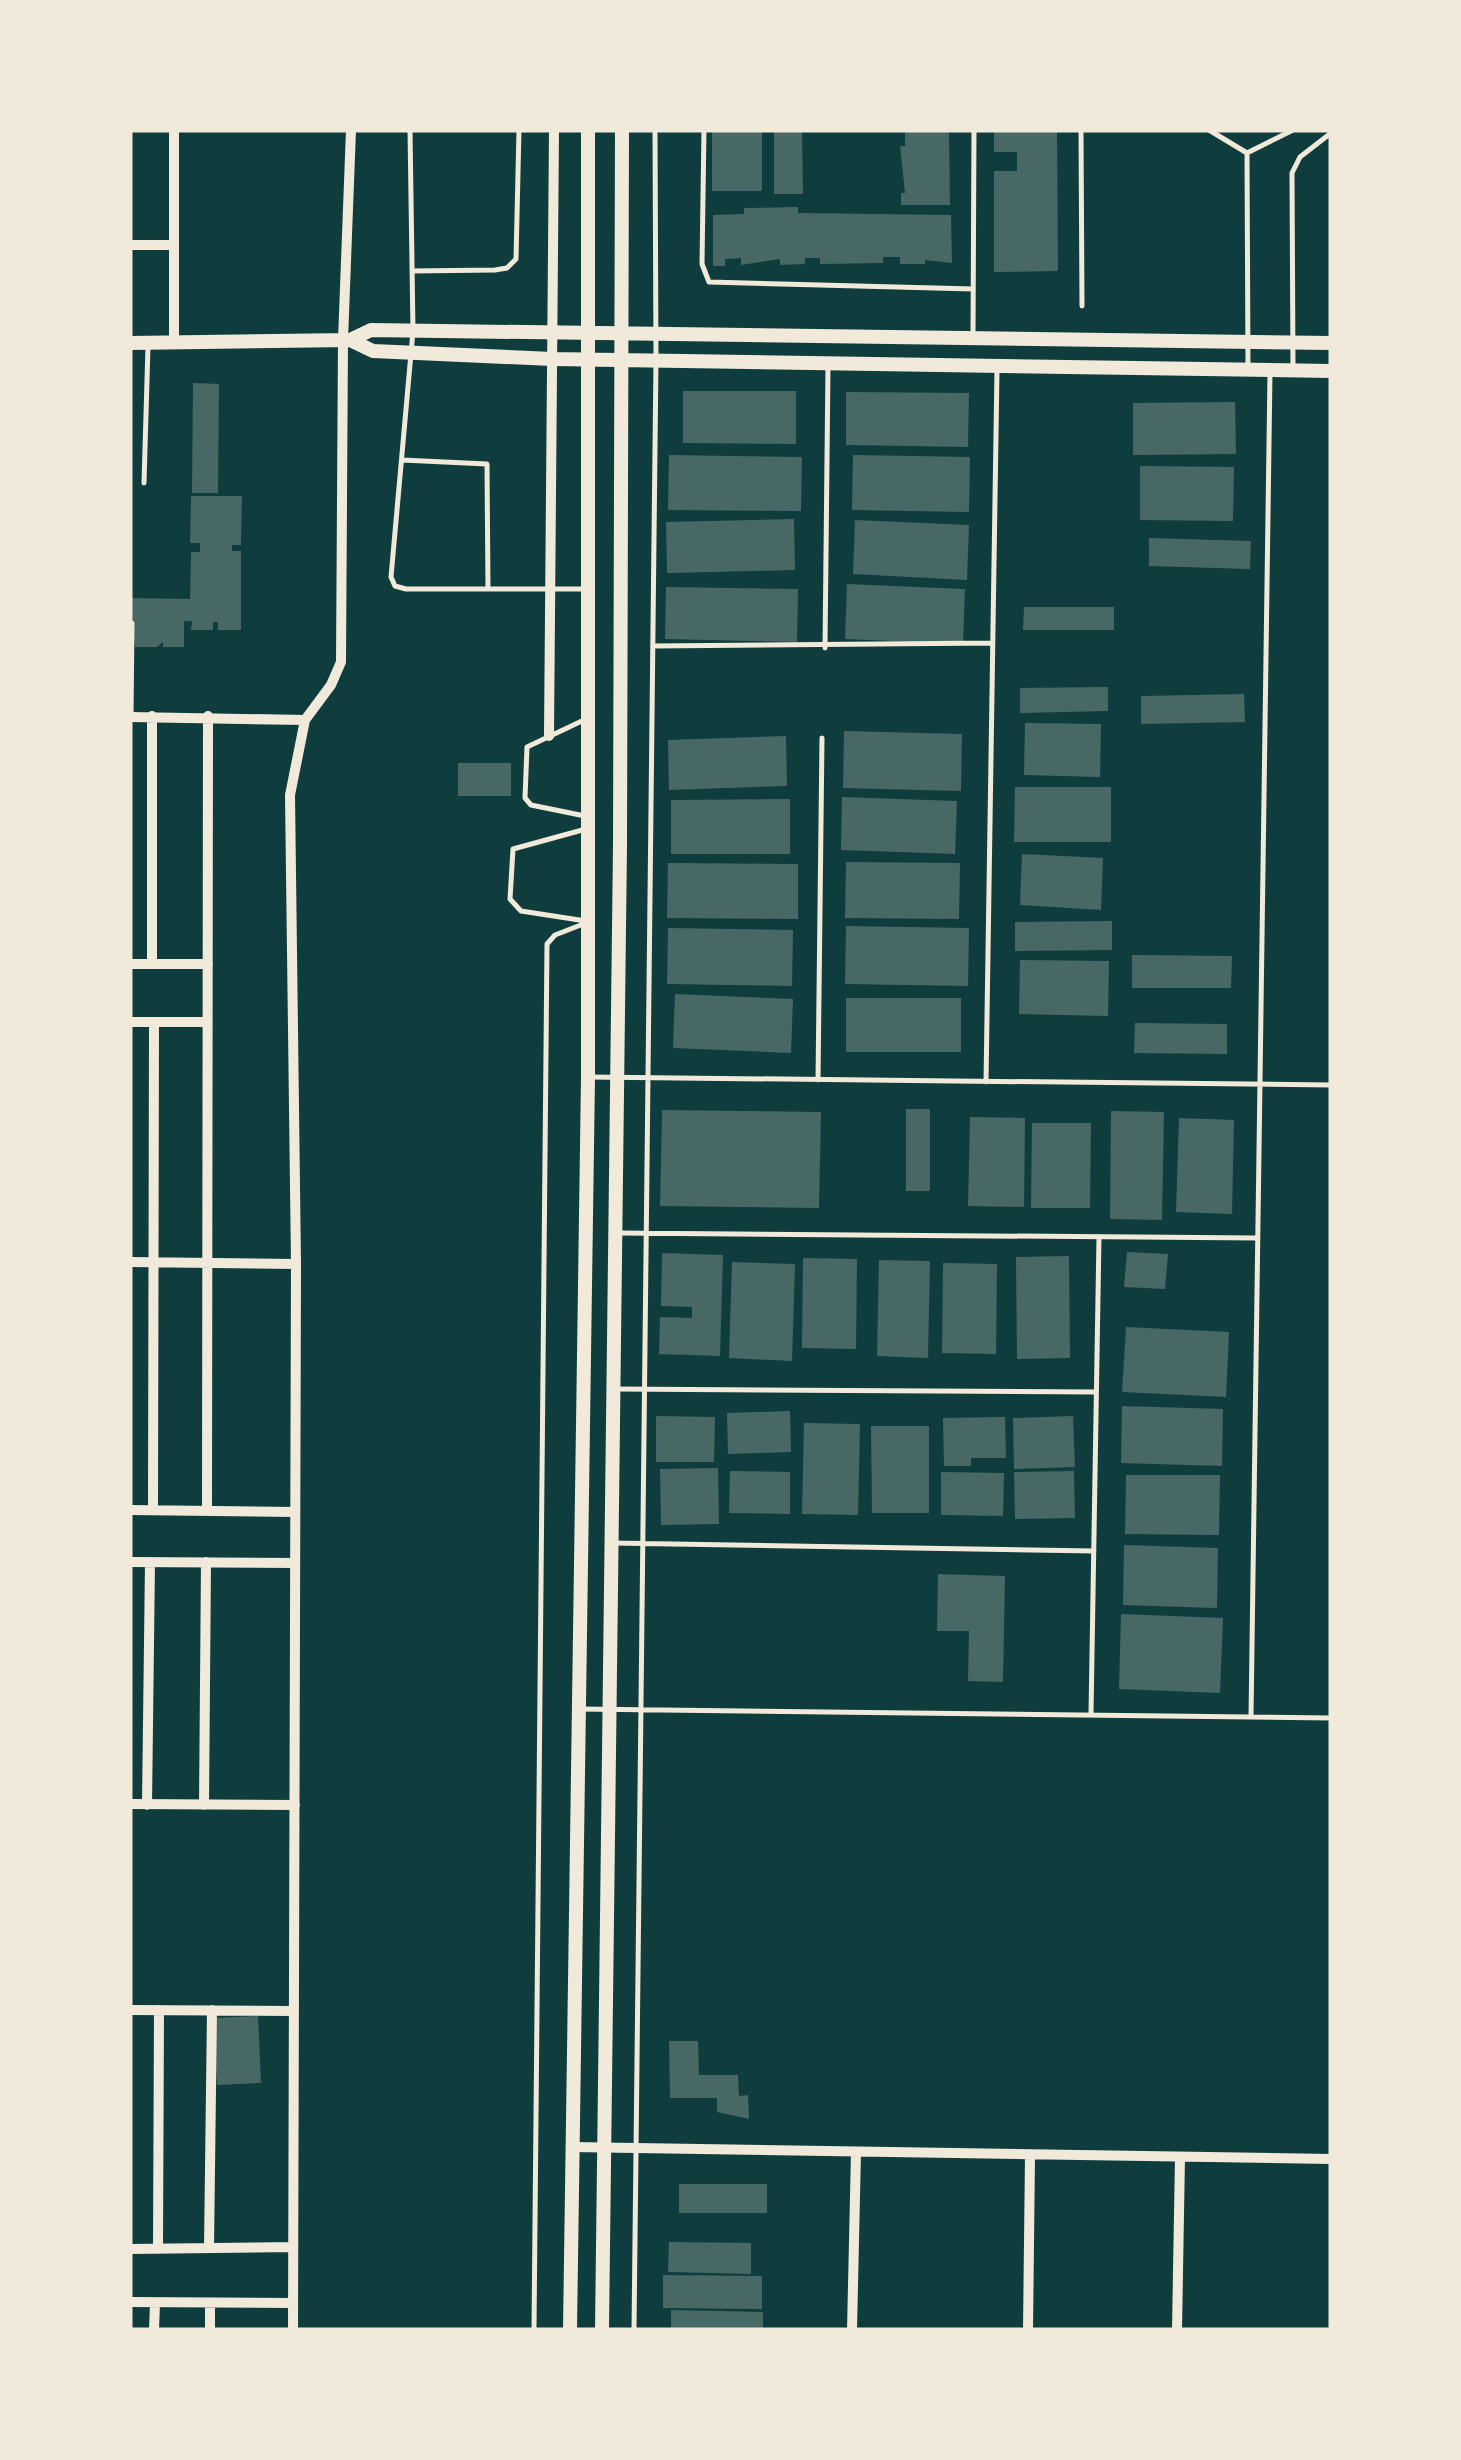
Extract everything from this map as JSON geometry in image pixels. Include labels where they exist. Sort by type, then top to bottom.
[{"type":"street","points":[[174,130],[174,344]]},
{"type":"street","points":[[293,2330],[296,1264],[290,796],[304,720],[331,685],[341,662],[351,130]]},
{"type":"street","points":[[550,736],[554,130]]},
{"type":"street","points":[[570,2330],[588,1078],[588,130]]},
{"type":"street","points":[[602,2330],[617,1078],[622,130]]},
{"type":"street","points":[[130,245],[174,246]]},
{"type":"street","points":[[130,343],[346,340],[371,330],[1331,343]]},
{"type":"street","points":[[346,340],[373,351],[552,359],[1331,370]]},
{"type":"street","points":[[130,716],[304,720]]},
{"type":"street","points":[[152,716],[152,964]]},
{"type":"street","points":[[208,716],[208,1510]]},
{"type":"street","points":[[130,964],[208,964]]},
{"type":"street","points":[[130,1022],[208,1022]]},
{"type":"street","points":[[152,1510],[154,1022]]},
{"type":"street","points":[[130,1262],[296,1264]]},
{"type":"street","points":[[130,1510],[296,1512]]},
{"type":"street","points":[[130,1562],[295,1562]]},
{"type":"street","points":[[147,1804],[150,1562]]},
{"type":"street","points":[[204,1805],[206,1562]]},
{"type":"street","points":[[130,1804],[294,1806]]},
{"type":"street","points":[[130,2010],[294,2011]]},
{"type":"street","points":[[158,2249],[159,2010]]},
{"type":"street","points":[[210,2248],[212,2010]]},
{"type":"street","points":[[572,2147],[1331,2159]]},
{"type":"street","points":[[852,2330],[856,2152]]},
{"type":"street","points":[[1028,2330],[1030,2156]]},
{"type":"street","points":[[1178,2330],[1180,2157]]},
{"type":"street","points":[[130,2249],[294,2247]]},
{"type":"street","points":[[130,2302],[294,2303]]},
{"type":"street","points":[[154,2302],[154,2330]]},
{"type":"street","points":[[210,2303],[210,2330]]},
{"type":"lane","points":[[410,130],[413,331],[391,577],[395,586],[591,590]]},
{"type":"lane","points":[[412,271],[495,270],[507,268],[516,259],[519,130]]},
{"type":"lane","points":[[634,2330],[657,335],[655,130]]},
{"type":"lane","points":[[704,130],[702,264],[709,282],[717,286],[973,289]]},
{"type":"lane","points":[[973,338],[974,130]]},
{"type":"lane","points":[[1082,130],[1082,306]]},
{"type":"lane","points":[[1209,130],[1248,153]]},
{"type":"lane","points":[[1248,153],[1293,130]]},
{"type":"lane","points":[[1292,370],[1292,174],[1300,158],[1331,133]]},
{"type":"lane","points":[[1248,153],[1248,369]]},
{"type":"lane","points":[[144,483],[148,344]]},
{"type":"lane","points":[[825,648],[828,363]]},
{"type":"lane","points":[[986,1082],[997,365]]},
{"type":"lane","points":[[1251,1717],[1270,370]]},
{"type":"lane","points":[[402,460],[487,464],[488,588]]},
{"type":"lane","points":[[130,716],[132,623]]},
{"type":"lane","points":[[653,646],[825,648],[993,643]]},
{"type":"lane","points":[[588,822],[526,802],[525,752],[589,718]]},
{"type":"lane","points":[[818,1080],[822,738]]},
{"type":"lane","points":[[588,822],[525,842],[513,850],[510,899],[521,911],[589,922]]},
{"type":"lane","points":[[534,2330],[548,944],[554,935],[589,922]]},
{"type":"lane","points":[[588,1078],[1331,1086]]},
{"type":"lane","points":[[614,1233],[1258,1238]]},
{"type":"lane","points":[[1091,1715],[1099,1237]]},
{"type":"lane","points":[[612,1388],[1096,1392]]},
{"type":"lane","points":[[610,1543],[1094,1551]]},
{"type":"lane","points":[[576,1709],[1331,1718]]},
{"type":"building","points":[[774,130],[802,130],[803,194],[774,194]]},
{"type":"building","points":[[905,130],[949,130],[950,205],[901,205],[901,193],[905,193],[900,146],[905,146]]},
{"type":"building","points":[[994,130],[1057,130],[1058,271],[994,272],[994,171],[1017,171],[1017,152],[994,152]]},
{"type":"building","points":[[712,131],[762,131],[762,191],[712,191]]},
{"type":"building","points":[[798,207],[798,213],[951,215],[952,263],[925,260],[925,264],[900,264],[900,257],[883,257],[883,263],[820,264],[820,258],[805,258],[805,264],[780,265],[780,259],[741,265],[741,258],[725,259],[725,266],[713,266],[713,215],[744,214],[744,208]]},
{"type":"building","points":[[193,383],[219,384],[218,493],[192,493]]},
{"type":"building","points":[[683,391],[796,391],[796,444],[683,443]]},
{"type":"building","points":[[846,392],[969,393],[968,447],[846,445]]},
{"type":"building","points":[[1235,402],[1236,454],[1133,455],[1133,403]]},
{"type":"building","points":[[669,455],[802,457],[801,511],[668,510]]},
{"type":"building","points":[[853,455],[970,457],[969,512],[852,510]]},
{"type":"building","points":[[1140,466],[1234,467],[1233,521],[1140,520]]},
{"type":"building","points":[[191,496],[242,496],[241,545],[232,545],[232,551],[241,551],[241,630],[218,630],[218,622],[213,622],[213,630],[191,630],[192,621],[184,621],[184,647],[163,647],[163,642],[157,647],[135,647],[130,598],[190,599],[191,552],[200,552],[200,543],[190,543]]},
{"type":"building","points":[[794,519],[795,570],[667,573],[666,522]]},
{"type":"building","points":[[855,520],[969,525],[967,580],[853,574]]},
{"type":"building","points":[[1149,538],[1251,541],[1250,569],[1149,566]]},
{"type":"building","points":[[847,584],[965,589],[963,644],[845,639]]},
{"type":"building","points":[[666,587],[798,589],[797,642],[665,639]]},
{"type":"building","points":[[1024,607],[1114,607],[1114,630],[1023,630]]},
{"type":"building","points":[[1108,687],[1108,711],[1020,713],[1020,688]]},
{"type":"building","points":[[1244,694],[1245,722],[1141,724],[1141,696]]},
{"type":"building","points":[[1025,723],[1101,724],[1100,777],[1024,775]]},
{"type":"building","points":[[844,731],[962,734],[961,791],[843,788]]},
{"type":"building","points":[[786,736],[787,786],[669,790],[668,740]]},
{"type":"building","points":[[458,763],[511,763],[511,796],[458,796]]},
{"type":"building","points":[[1015,787],[1111,787],[1111,842],[1014,842]]},
{"type":"building","points":[[842,797],[957,801],[955,854],[841,850]]},
{"type":"building","points":[[790,799],[790,854],[671,854],[671,800]]},
{"type":"building","points":[[1022,854],[1103,858],[1101,910],[1020,905]]},
{"type":"building","points":[[846,862],[960,863],[959,919],[845,918]]},
{"type":"building","points":[[668,863],[798,864],[798,919],[667,918]]},
{"type":"building","points":[[1112,921],[1112,950],[1015,951],[1015,922]]},
{"type":"building","points":[[846,926],[969,928],[968,986],[845,984]]},
{"type":"building","points":[[668,928],[793,930],[792,986],[667,984]]},
{"type":"building","points":[[1132,955],[1232,956],[1231,988],[1132,988]]},
{"type":"building","points":[[1020,960],[1109,961],[1108,1016],[1019,1014]]},
{"type":"building","points":[[675,994],[793,999],[791,1053],[673,1048]]},
{"type":"building","points":[[846,998],[961,998],[961,1052],[846,1052]]},
{"type":"building","points":[[1135,1023],[1227,1024],[1227,1054],[1134,1053]]},
{"type":"building","points":[[906,1109],[930,1109],[930,1191],[906,1191]]},
{"type":"building","points":[[662,1110],[821,1112],[819,1208],[660,1206]]},
{"type":"building","points":[[1111,1111],[1164,1112],[1162,1220],[1110,1219]]},
{"type":"building","points":[[970,1117],[1025,1118],[1024,1207],[968,1206]]},
{"type":"building","points":[[1179,1118],[1234,1120],[1232,1214],[1176,1212]]},
{"type":"building","points":[[1032,1123],[1091,1123],[1090,1208],[1031,1208]]},
{"type":"building","points":[[1127,1252],[1168,1254],[1165,1289],[1124,1287]]},
{"type":"building","points":[[662,1253],[723,1255],[720,1356],[659,1354],[660,1317],[692,1318],[692,1307],[661,1306]]},
{"type":"building","points":[[1069,1256],[1070,1358],[1017,1359],[1016,1257]]},
{"type":"building","points":[[803,1258],[857,1259],[856,1349],[802,1348]]},
{"type":"building","points":[[879,1260],[930,1261],[928,1358],[877,1356]]},
{"type":"building","points":[[732,1262],[795,1264],[792,1361],[729,1358]]},
{"type":"building","points":[[943,1263],[997,1264],[996,1354],[942,1353]]},
{"type":"building","points":[[1126,1327],[1229,1332],[1226,1397],[1122,1392]]},
{"type":"building","points":[[1122,1406],[1223,1409],[1222,1466],[1121,1463]]},
{"type":"building","points":[[790,1411],[791,1452],[728,1454],[727,1413]]},
{"type":"building","points":[[656,1416],[715,1417],[714,1462],[656,1462]]},
{"type":"building","points":[[1073,1416],[1075,1467],[1014,1469],[1013,1418]]},
{"type":"building","points":[[1005,1417],[1006,1458],[971,1458],[971,1466],[944,1466],[943,1418]]},
{"type":"building","points":[[804,1423],[860,1424],[858,1515],[802,1514]]},
{"type":"building","points":[[871,1426],[929,1426],[929,1513],[872,1513]]},
{"type":"building","points":[[718,1468],[719,1524],[661,1525],[660,1469]]},
{"type":"building","points":[[730,1471],[790,1472],[790,1514],[729,1513]]},
{"type":"building","points":[[1074,1471],[1075,1518],[1015,1519],[1014,1472]]},
{"type":"building","points":[[941,1472],[1004,1473],[1003,1516],[941,1515]]},
{"type":"building","points":[[1126,1475],[1220,1475],[1219,1535],[1125,1534]]},
{"type":"building","points":[[1124,1545],[1218,1548],[1217,1608],[1123,1605]]},
{"type":"building","points":[[938,1574],[1005,1576],[1003,1682],[968,1681],[969,1631],[937,1631]]},
{"type":"building","points":[[1121,1614],[1223,1618],[1220,1693],[1119,1689]]},
{"type":"building","points":[[258,2016],[261,2083],[217,2085],[214,2018]]},
{"type":"building","points":[[669,2041],[698,2041],[699,2075],[738,2075],[739,2096],[748,2095],[749,2119],[717,2112],[717,2098],[670,2098]]},
{"type":"building","points":[[679,2184],[767,2184],[767,2213],[679,2213]]},
{"type":"building","points":[[669,2242],[751,2243],[751,2274],[668,2272]]},
{"type":"building","points":[[663,2275],[762,2276],[762,2309],[663,2308]]},
{"type":"building","points":[[671,2310],[763,2312],[763,2330],[671,2330]]}]
